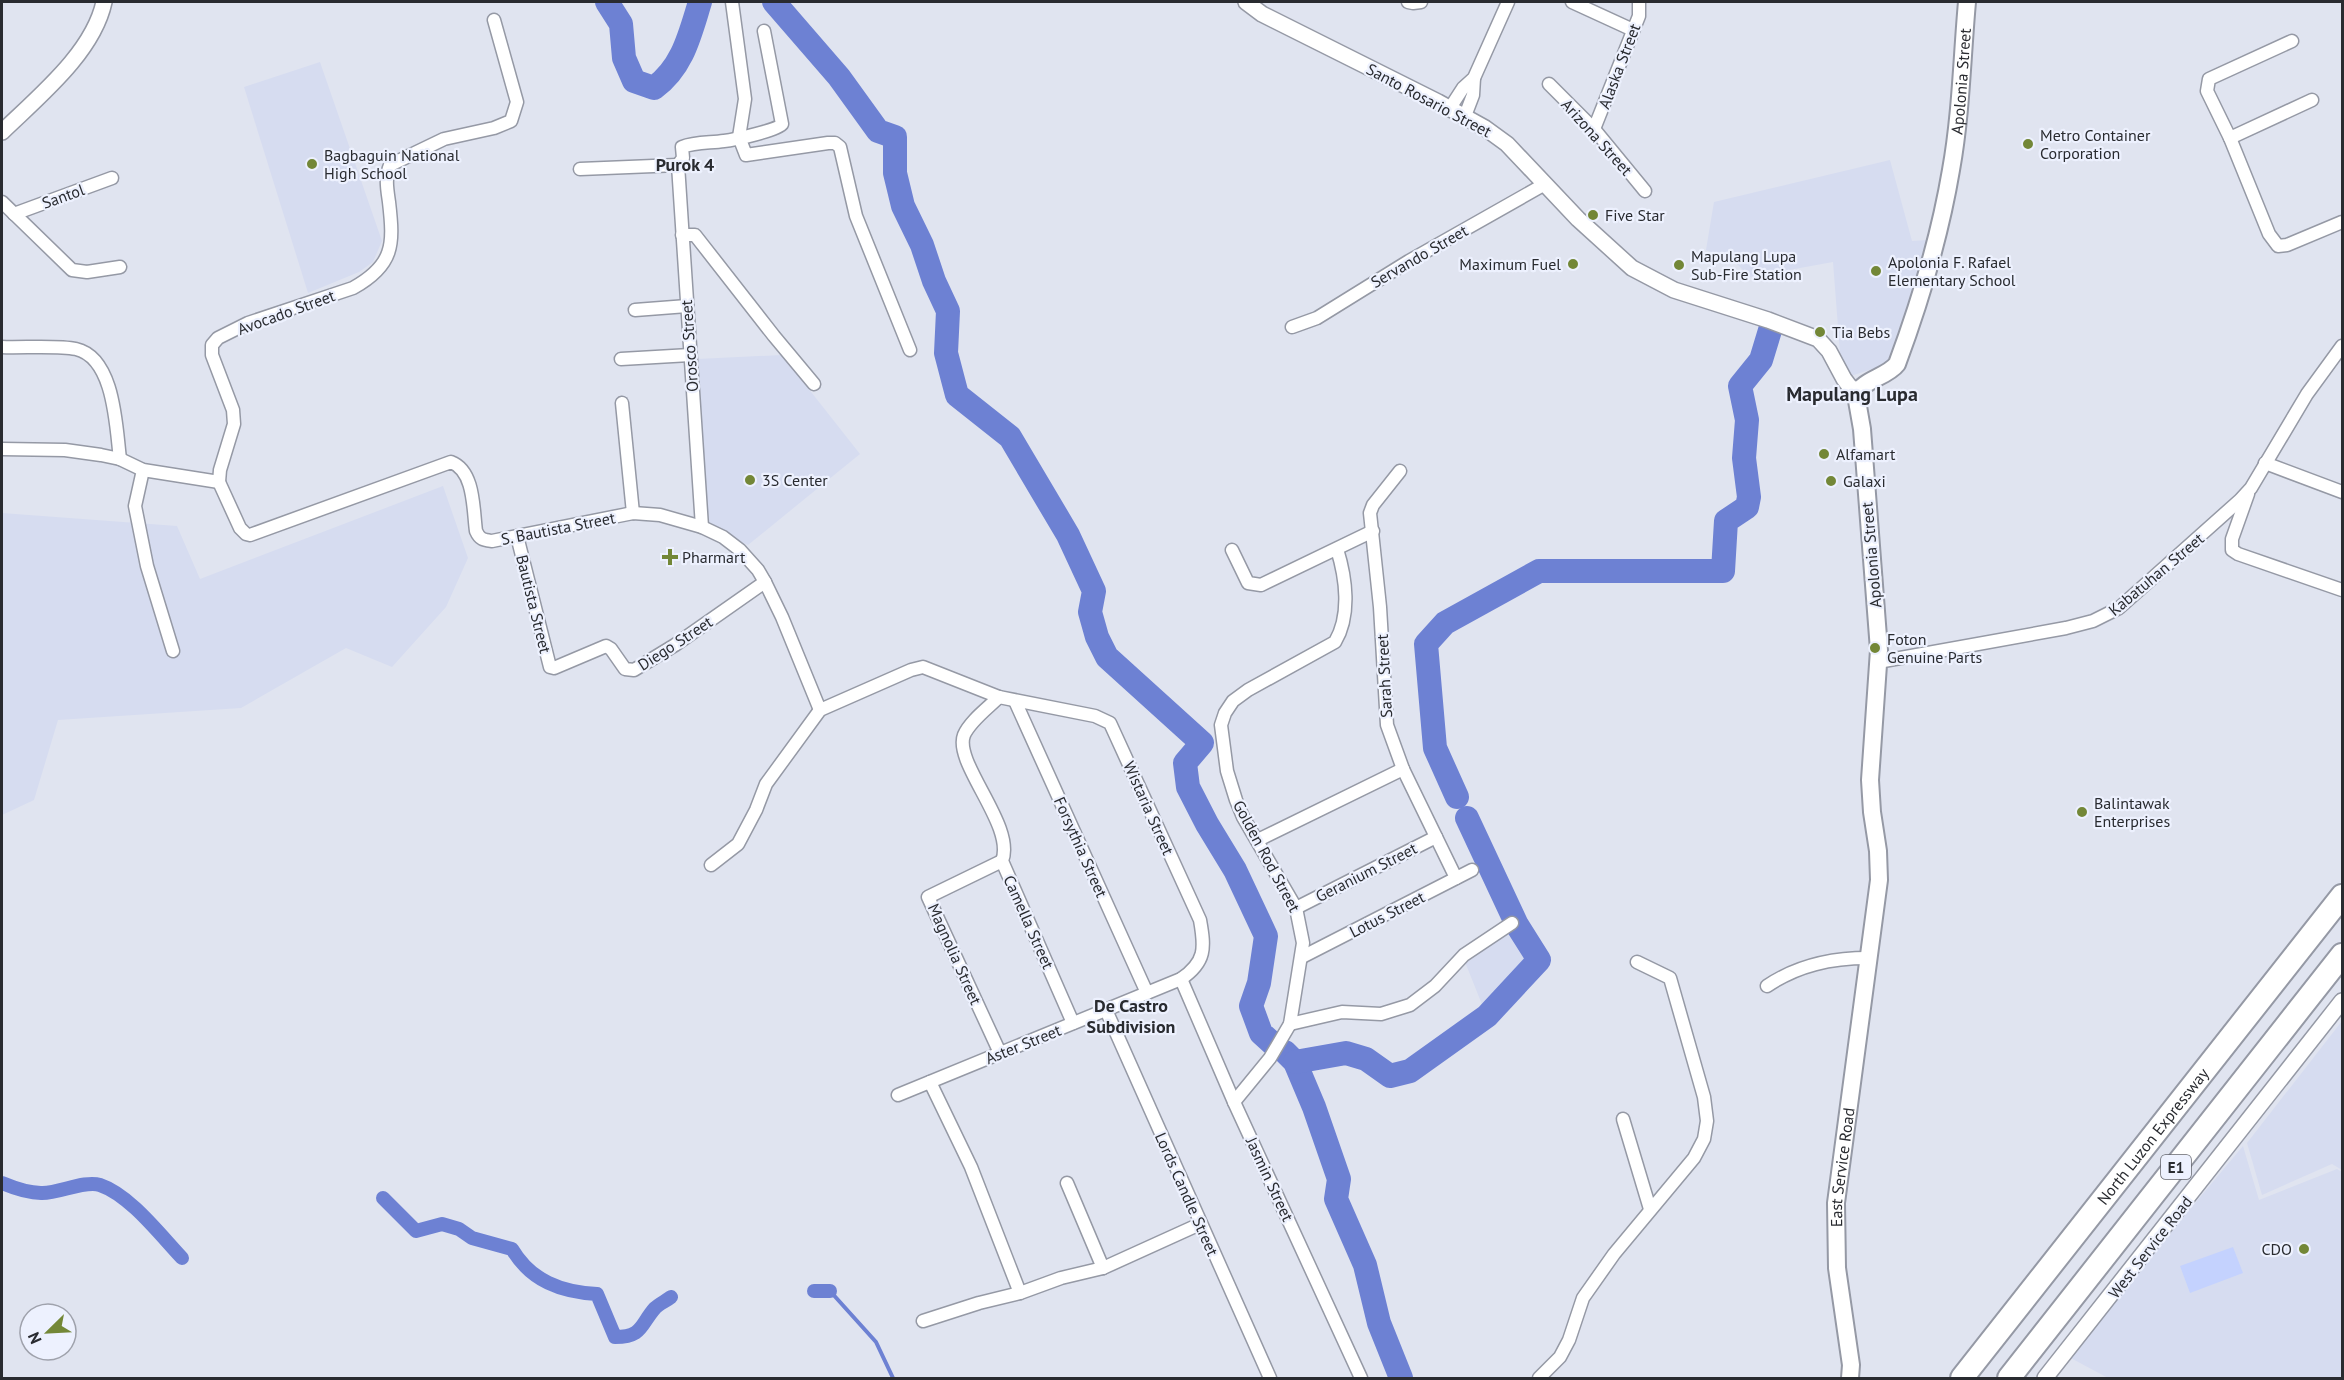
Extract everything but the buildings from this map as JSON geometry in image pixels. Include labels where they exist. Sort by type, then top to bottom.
[{"type":"highway","name":"North Luzon Expressway","points":[[1962,1378],[2343,896]]},
{"type":"highway","name":"E1","points":[[2009,1378],[2343,956]]},
{"type":"main road","name":"Apolonia Street","points":[[1868,958],[1879,880],[1870,780],[1878,662],[1862,429],[1856,401],[1858,391],[1891,371],[1897,364],[1921,290],[1952,169],[1967,2]]},
{"type":"main road","name":"East Service Road","points":[[1850,1378],[1851,1365],[1837,1268],[1836,1203],[1868,958]]},
{"type":"street","points":[[2,132],[46,90],[78,54],[95,28],[104,2]]},
{"type":"street","points":[[732,2],[745,99],[739,137],[746,155],[828,143],[835,143],[840,147],[856,216],[910,350]]},
{"type":"street","name":"Santo Rosario Street","points":[[1246,2],[1262,14],[1465,116],[1508,144],[1545,184],[1632,268],[1674,290],[1768,320],[1818,339],[1829,351],[1850,387],[1858,391]]},
{"type":"street","points":[[1465,116],[1473,94],[1474,78],[1508,2]]},
{"type":"street","points":[[1572,2],[1633,30]]},
{"type":"street","name":"Alaska Street","points":[[1594,129],[1639,16],[1639,2]]},
{"type":"street","name":"Avocado Street","points":[[219,482],[220,470],[234,424],[233,410],[212,355],[212,345],[218,338],[248,323],[353,288],[364,282],[385,264],[390,250],[392,223],[386,176],[390,165],[444,139],[494,128],[511,121],[517,102],[494,20]]},
{"type":"street","points":[[580,169],[678,165],[683,158],[682,147],[689,144],[727,141],[775,130],[782,124],[764,31]]},
{"type":"street","points":[[2292,40],[2209,79],[2207,91],[2230,138],[2269,234],[2278,246],[2287,245],[2343,222]]},
{"type":"street","points":[[1450,108],[1463,88],[1474,78]]},
{"type":"street","name":"Arizona Street","points":[[1548,84],[1594,129],[1645,191]]},
{"type":"street","points":[[2230,138],[2312,100]]},
{"type":"street","name":"Orosco Street","points":[[678,165],[702,527]]},
{"type":"street","name":"Santol","points":[[14,214],[112,178]]},
{"type":"street","name":"Servando Street","points":[[1292,327],[1317,318],[1409,261],[1545,184]]},
{"type":"street","points":[[2,201],[72,270],[87,272],[120,267]]},
{"type":"street","points":[[682,234],[695,235],[814,384]]},
{"type":"street","points":[[635,310],[687,306]]},
{"type":"street","name":"Kabatuhan Street","points":[[1878,662],[2066,628],[2107,616],[2119,608],[2211,528],[2251,488],[2307,394],[2343,346]]},
{"type":"street","points":[[2,347],[77,349],[94,358],[104,374],[116,415],[120,459]]},
{"type":"street","points":[[621,358],[690,355]]},
{"type":"street","points":[[622,403],[633,513]]},
{"type":"street","points":[[2,449],[65,450],[120,459],[143,470],[219,482]]},
{"type":"street","name":"S. Bautista Street","points":[[219,482],[240,528],[250,535],[451,462],[460,466],[467,477],[479,537],[484,540],[492,541],[633,513],[660,515],[702,527],[723,537],[740,550],[758,570],[782,617],[820,710]]},
{"type":"street","points":[[2265,463],[2343,492]]},
{"type":"street","points":[[143,470],[135,507],[147,566],[173,651]]},
{"type":"street","name":"Sarah Street","points":[[1400,471],[1373,505],[1370,513],[1380,607],[1387,724],[1403,769],[1456,878]]},
{"type":"street","points":[[2251,488],[2232,539],[2232,550],[2343,590]]},
{"type":"street","points":[[1232,550],[1248,583],[1261,585],[1373,531]]},
{"type":"street","name":"Bautista Street","points":[[517,536],[550,667],[554,668]]},
{"type":"street","name":"Golden Rod Street","points":[[1234,1101],[1270,1058],[1290,1024],[1302,957],[1302,933],[1296,908],[1243,817],[1236,800],[1227,771],[1221,725],[1225,713],[1233,702],[1248,690],[1335,642],[1342,624],[1345,591],[1344,576],[1337,549]]},
{"type":"street","name":"Diego Street","points":[[554,668],[606,646],[625,669],[634,670],[675,645],[765,582]]},
{"type":"street","points":[[711,865],[738,844],[756,810],[766,784],[820,710],[911,670],[923,667],[1015,701]]},
{"type":"street","name":"Camella Street","points":[[999,697],[968,729],[963,744],[1001,832],[1005,853],[1002,861],[1073,1023]]},
{"type":"street","name":"Wistaria Street","points":[[1015,701],[1095,716],[1110,723],[1200,920],[1203,952],[1200,962],[1193,971],[1181,979]]},
{"type":"street","name":"Forsythia Street","points":[[1015,701],[1147,993]]},
{"type":"street","points":[[1258,840],[1403,769]]},
{"type":"street","name":"Geranium Street","points":[[1296,908],[1436,837]]},
{"type":"street","name":"Magnolia Street","points":[[1000,1053],[928,897],[1002,861]]},
{"type":"street","name":"Lotus Street","points":[[1302,957],[1472,870]]},
{"type":"street","points":[[1290,1024],[1342,1012],[1382,1014],[1410,1005],[1436,986],[1464,955],[1512,923]]},
{"type":"street","points":[[1767,986],[1800,967],[1826,960],[1868,958]]},
{"type":"street","points":[[1539,1378],[1560,1357],[1569,1340],[1583,1298],[1614,1254],[1694,1158],[1704,1139],[1707,1121],[1704,1097],[1670,978],[1637,962]]},
{"type":"street","name":"Aster Street","points":[[898,1095],[1181,979]]},
{"type":"street","name":"Jasmin Street","points":[[1181,979],[1234,1101],[1361,1378]]},
{"type":"street","name":"West Service Road","points":[[2045,1378],[2343,1001]]},
{"type":"street","name":"Lords Candle Street","points":[[1106,1010],[1270,1378]]},
{"type":"street","points":[[930,1082],[971,1167],[1020,1293]]},
{"type":"street","points":[[1623,1119],[1650,1209]]},
{"type":"street","points":[[1067,1183],[1103,1268]]},
{"type":"street","points":[[922,1321],[1020,1293],[1061,1278],[1103,1268],[1200,1224]]},
{"type":"shaded area","name":"Bagbaguin National High School","points":[[320,62],[382,241],[373,262],[359,272],[308,293],[244,87]]},
{"type":"shaded area","name":"Apolonia F. Rafael Elementary School","points":[[1890,160],[1912,241],[1927,240],[1893,362],[1842,379],[1833,262],[1750,277],[1733,260],[1706,250],[1714,202]]},
{"type":"shaded area","points":[[782,355],[860,454],[748,545],[709,526],[697,359]]},
{"type":"shaded area","points":[[443,486],[468,558],[446,607],[392,667],[346,648],[241,708],[58,720],[34,800],[2,815],[2,513],[177,526],[200,579]]},
{"type":"shaded area","points":[[1514,928],[1535,960],[1485,1012],[1465,962]]},
{"type":"shaded area","points":[[2342,1021],[2342,1170],[2332,1164],[2262,1195],[2247,1143]]},
{"type":"shaded area","points":[[2243,1146],[2259,1200],[2337,1169],[2342,1172],[2342,1378],[2108,1378],[2067,1356]]},
{"type":"shaded area","points":[[2233,1247],[2243,1273],[2190,1293],[2180,1266]]},
{"type":"waterway","points":[[607,2],[621,24],[624,58],[634,81],[654,88],[664,80],[679,60],[689,38],[700,2]]},
{"type":"waterway","points":[[774,2],[839,77],[878,131],[895,137],[895,173],[903,206],[922,245],[934,281],[948,311],[946,353],[957,395],[1010,437],[1068,535],[1094,591],[1090,612],[1097,637],[1107,657],[1202,743],[1185,763],[1188,787],[1235,870],[1266,936],[1259,983],[1251,1006],[1261,1033],[1272,1043]]},
{"type":"waterway","points":[[1457,797],[1435,748],[1426,644],[1445,623],[1539,571],[1723,571],[1726,521],[1747,507],[1749,497],[1744,458],[1747,420],[1740,386],[1761,360],[1771,327]]},
{"type":"waterway","points":[[1295,1062],[1346,1053],[1366,1059],[1390,1076],[1410,1071],[1487,1016],[1539,960],[1517,925],[1467,818]]},
{"type":"waterway","points":[[1285,1052],[1295,1062],[1314,1107],[1339,1179],[1336,1199],[1365,1265],[1379,1323],[1401,1378]]},
{"type":"waterway","points":[[2,1183],[41,1193],[86,1184],[100,1185],[134,1207],[182,1258]]},
{"type":"waterway","points":[[383,1198],[416,1231],[442,1224],[459,1229],[472,1238],[512,1249],[528,1269],[548,1283],[571,1291],[597,1294],[615,1337],[636,1332],[655,1308],[671,1297]]},
{"type":"waterway","points":[[814,1291],[830,1291]]},
{"type":"waterway","points":[[830,1291],[876,1342],[893,1378]]},
{"type":"place","name":"Metro Container Corporation","points":[[2028,144]]},
{"type":"place","name":"Bagbaguin National High School","points":[[312,164]]},
{"type":"place","name":"Five Star","points":[[1593,215]]},
{"type":"place","name":"Maximum Fuel","points":[[1573,264]]},
{"type":"place","name":"Mapulang Lupa Sub-Fire Station","points":[[1679,265]]},
{"type":"place","name":"Apolonia F. Rafael Elementary School","points":[[1876,271]]},
{"type":"place","name":"Tia Bebs","points":[[1820,332]]},
{"type":"place","name":"Alfamart","points":[[1824,454]]},
{"type":"place","name":"3S Center","points":[[750,480]]},
{"type":"place","name":"Galaxi","points":[[1831,481]]},
{"type":"place","name":"Pharmart","points":[[670,557]]},
{"type":"place","name":"Foton Genuine Parts","points":[[1875,648]]},
{"type":"place","name":"Balintawak Enterprises","points":[[2082,812]]},
{"type":"place","name":"CDO","points":[[2304,1249]]},
{"type":"district","name":"Purok 4","points":[[685,164]]},
{"type":"district","name":"Mapulang Lupa","points":[[1852,394]]},
{"type":"district","name":"De Castro Subdivision","points":[[1131,1015]]}]
